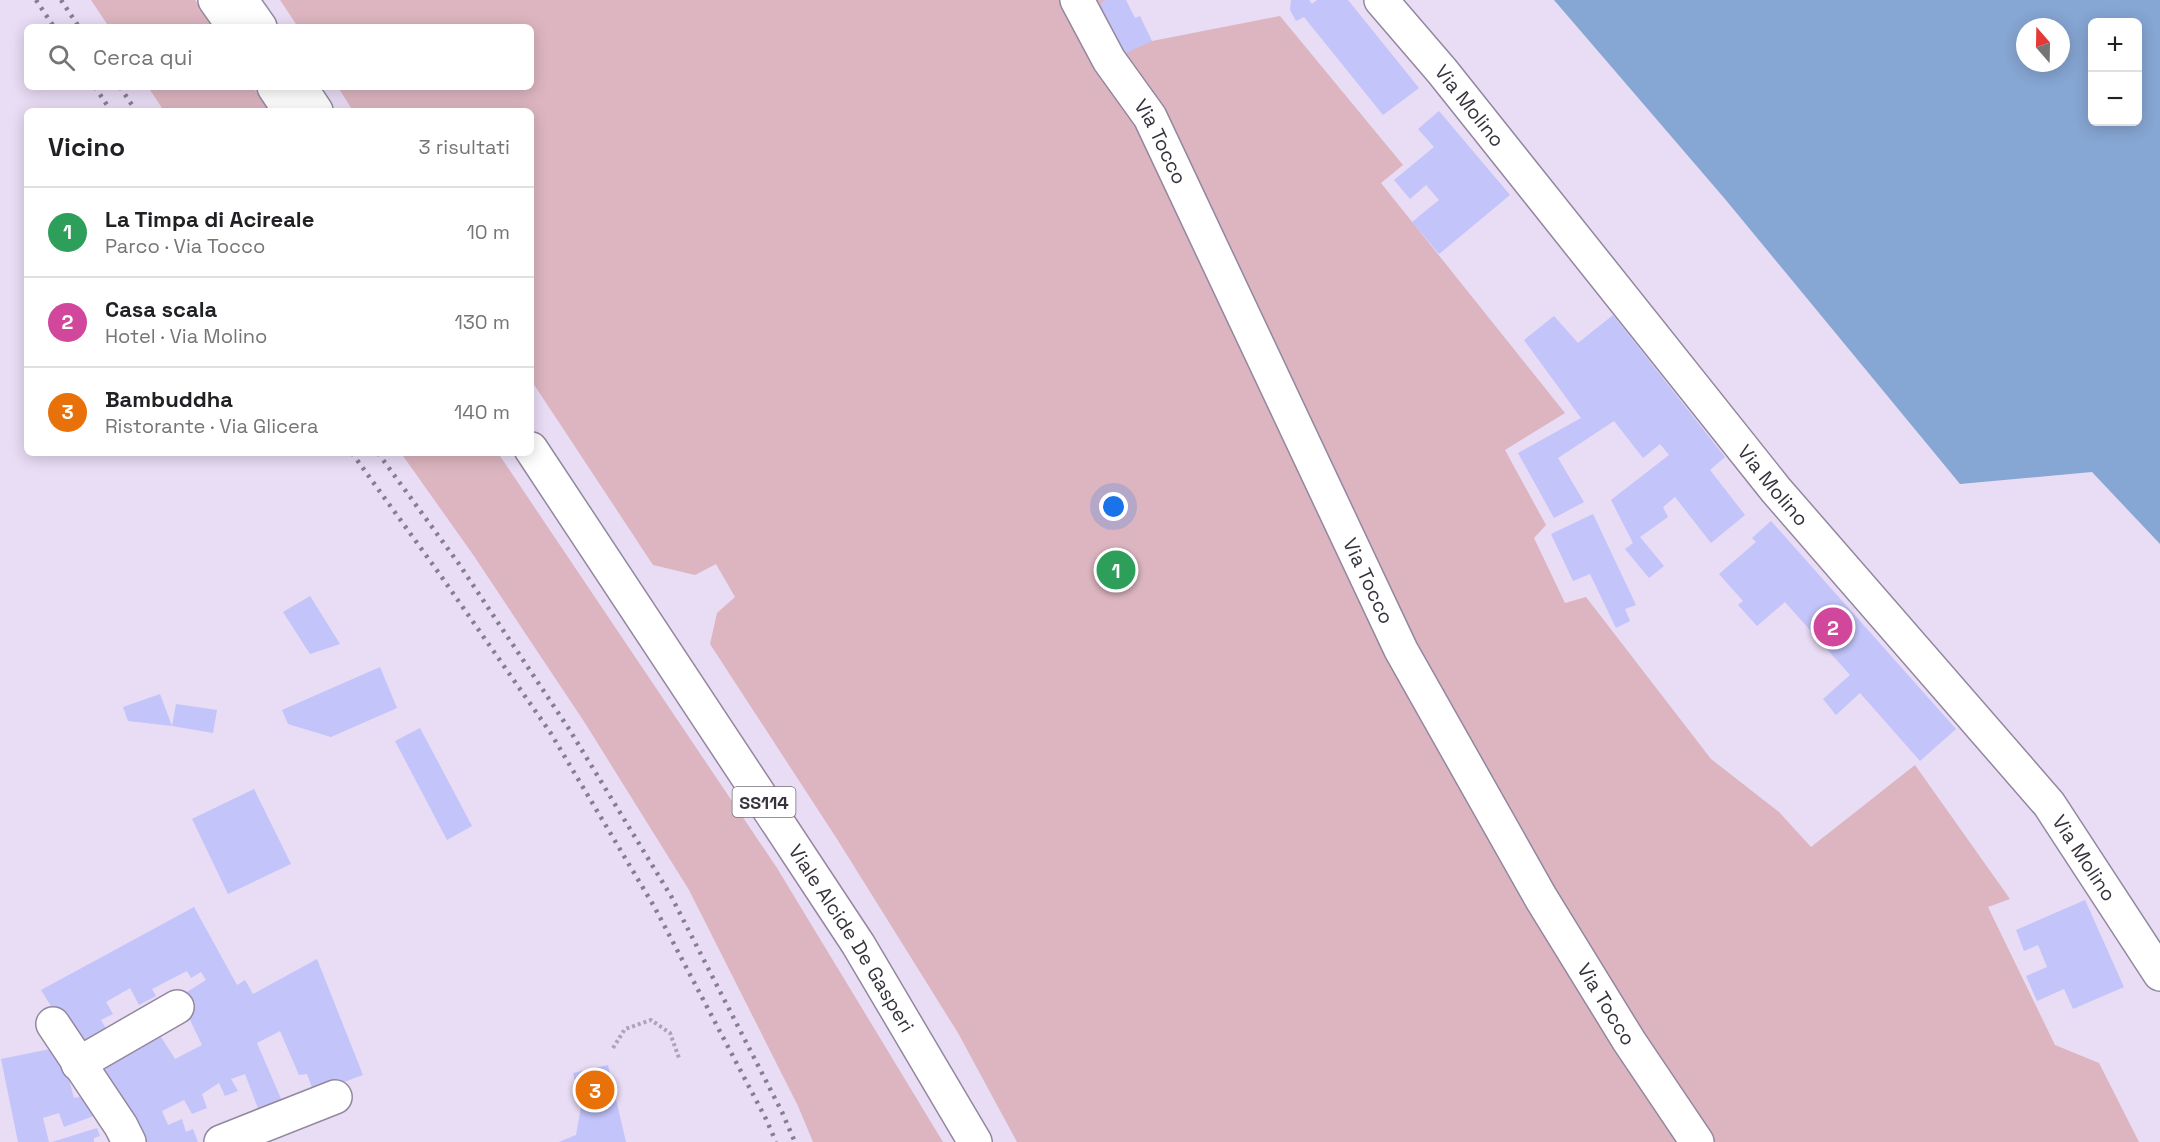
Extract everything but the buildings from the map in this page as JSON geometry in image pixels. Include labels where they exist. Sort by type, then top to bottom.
[{"type":"street","points":[[215,0],[232,24]]},
{"type":"street","points":[[241,0],[258,24]]},
{"type":"street","name":"Via Tocco","points":[[1077,0],[1109,60],[1150,117],[1406,659],[1541,898],[1629,1041],[1697,1142]]},
{"type":"street","name":"Via Molino","points":[[1381,0],[1450,80],[1776,490],[2049,804],[2160,974]]},
{"type":"street","points":[[276,90],[288,108]]},
{"type":"street","points":[[302,90],[314,108]]},
{"type":"street","name":"Viale Alcide De Gasperi","points":[[535,456],[858,944],[975,1142]]},
{"type":"street","points":[[78,1064],[177,1007]]},
{"type":"street","points":[[53,1024],[122,1126],[129,1142]]},
{"type":"street","points":[[221,1142],[335,1097]]},
{"type":"path","points":[[613,1048],[625,1029],[651,1020],[670,1033],[679,1058]]},
{"type":"shaded area","points":[[91,0],[195,0],[211,24],[107,24]]},
{"type":"shaded area","points":[[280,0],[1115,0],[1152,41],[1280,16],[1403,165],[1381,183],[1565,413],[1505,450],[1546,525],[1534,538],[1565,603],[1586,597],[1711,759],[1779,812],[1811,847],[1915,765],[2010,899],[1988,907],[2055,1045],[2099,1063],[2139,1142],[1017,1142],[958,1033],[837,839],[710,644],[717,613],[735,597],[716,564],[695,575],[653,565],[534,385],[534,108],[351,108],[340,90],[534,90],[534,24],[296,24]]},
{"type":"shaded area","points":[[150,90],[255,90],[267,108],[162,108]]},
{"type":"shaded area","points":[[403,456],[500,456],[777,868],[943,1142],[813,1142],[798,1106],[689,890],[585,723],[474,556]]},
{"type":"water","points":[[1554,0],[2160,0],[2160,544],[2092,472],[1960,484],[1725,199]]},
{"type":"railway","points":[[36,0],[52,24]]},
{"type":"railway","points":[[61,0],[77,24]]},
{"type":"railway","points":[[97,90],[109,108]]},
{"type":"railway","points":[[122,90],[134,108]]},
{"type":"railway","points":[[354,456],[550,732],[655,908],[776,1142]]},
{"type":"railway","points":[[380,456],[459,564],[569,729],[671,896],[782,1112],[795,1142]]},
{"type":"place","name":"La Timpa di Acireale","points":[[1116,570]]},
{"type":"place","name":"Casa scala","points":[[1833,627]]},
{"type":"place","name":"Bambuddha","points":[[595,1090]]}]
